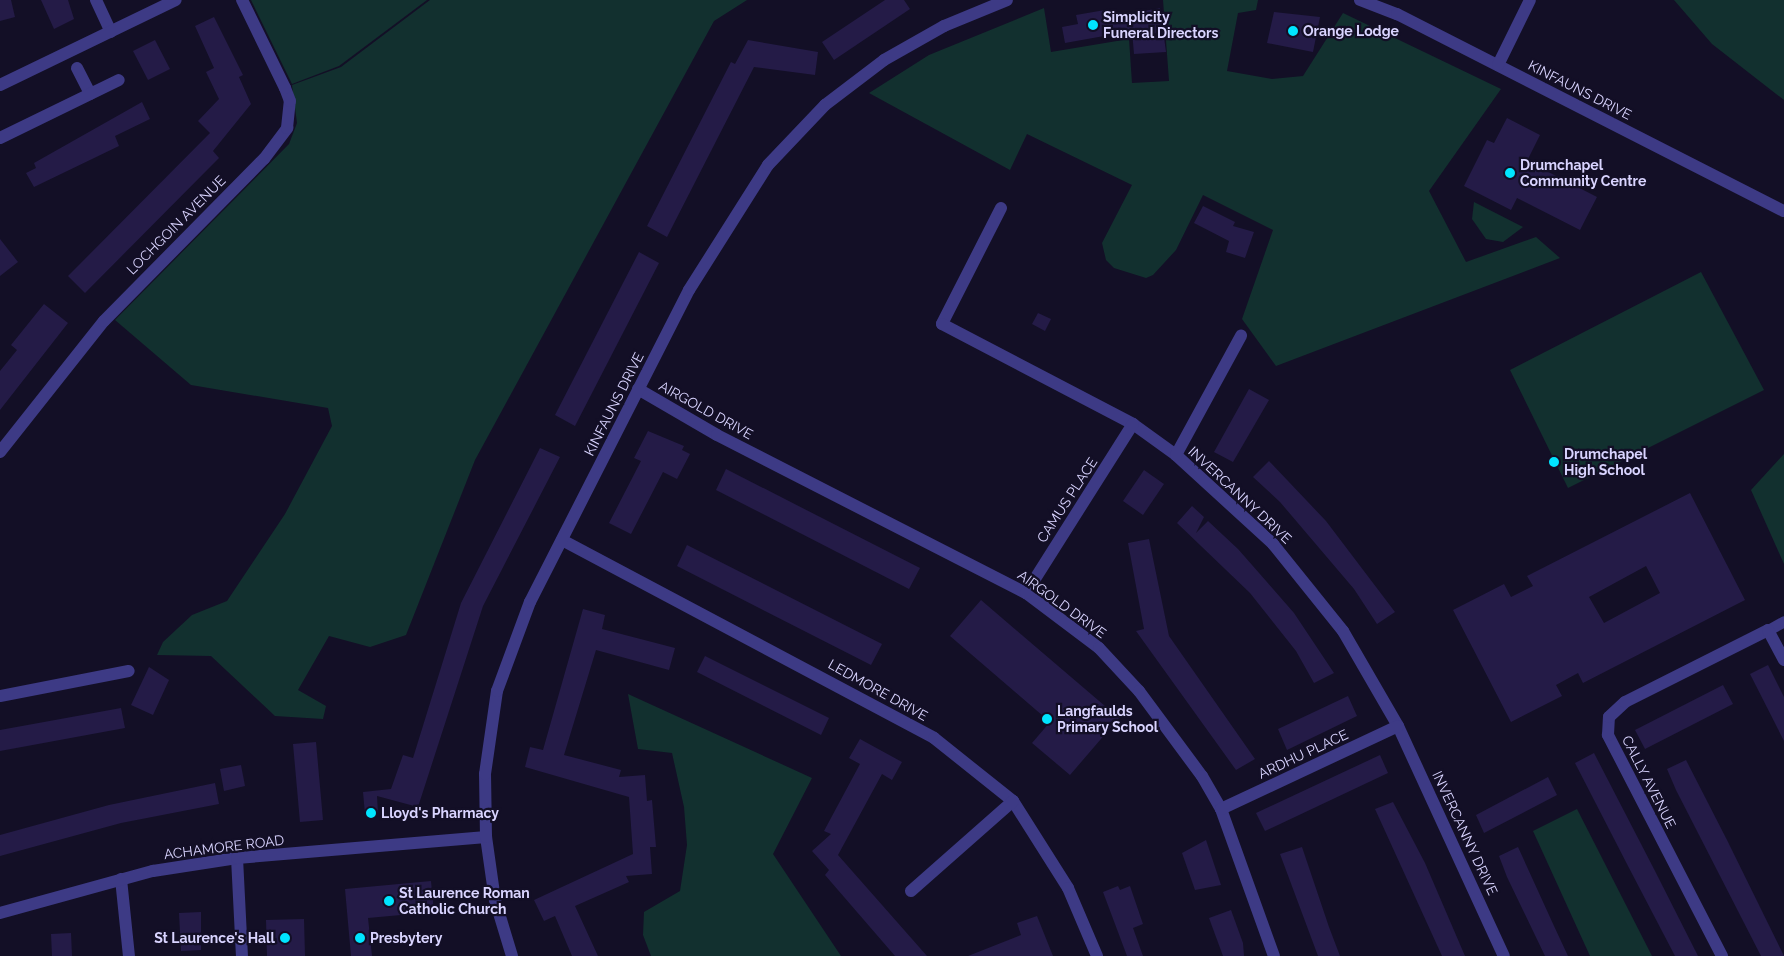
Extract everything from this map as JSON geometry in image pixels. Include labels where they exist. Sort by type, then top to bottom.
[{"type":"street","points":[[96,0],[111,32]]},
{"type":"street","points":[[0,85],[176,0]]},
{"type":"street","name":"LOCHGOIN AVENUE","points":[[0,452],[104,321],[264,159],[286,128],[290,101],[242,0]]},
{"type":"street","name":"KINFAUNS DRIVE","points":[[512,956],[495,900],[486,837],[485,774],[497,692],[511,645],[638,389],[720,236],[785,144],[825,105],[884,60],[944,26],[1008,0]]},
{"type":"street","name":"KINFAUNS DRIVE","points":[[1360,0],[1498,65],[1784,211]]},
{"type":"street","points":[[1498,65],[1530,0]]},
{"type":"street","points":[[77,68],[90,94]]},
{"type":"street","points":[[0,138],[119,80]]},
{"type":"street","name":"INVERCANNY DRIVE","points":[[1001,208],[942,324],[1133,424],[1176,455],[1274,544],[1343,631],[1398,726],[1504,956]]},
{"type":"street","points":[[1176,455],[1241,336]]},
{"type":"street","name":"AIRGOLD DRIVE","points":[[638,389],[717,435],[1026,592],[1099,648],[1139,691],[1202,776],[1221,809],[1274,956]]},
{"type":"street","name":"CAMUS PLACE","points":[[1026,592],[1133,424]]},
{"type":"street","name":"LEDMORE DRIVE","points":[[562,540],[934,738],[1013,801],[1068,888],[1097,956]]},
{"type":"street","name":"CALLY AVENUE","points":[[1722,956],[1608,735],[1609,717],[1625,702],[1784,621]]},
{"type":"street","points":[[1768,630],[1784,660]]},
{"type":"street","points":[[0,696],[129,671]]},
{"type":"street","name":"ARDHU PLACE","points":[[1221,809],[1398,726]]},
{"type":"street","points":[[911,891],[1013,801]]},
{"type":"street","name":"ACHAMORE ROAD","points":[[0,913],[121,878],[237,858],[486,837]]},
{"type":"street","points":[[237,858],[242,956]]},
{"type":"street","points":[[121,878],[129,956]]},
{"type":"green space","points":[[251,0],[427,0],[339,66],[292,84]]},
{"type":"green space","points":[[430,0],[747,0],[714,21],[475,460],[406,635],[370,647],[329,636],[298,690],[326,706],[323,719],[275,716],[211,656],[157,655],[163,642],[192,615],[227,601],[285,514],[332,426],[328,408],[191,385],[115,320],[289,144],[297,123],[292,85],[341,67]]},
{"type":"green space","points":[[1163,0],[1258,0],[1256,10],[1238,13],[1227,71],[1272,79],[1303,76],[1343,13],[1501,89],[1429,191],[1466,262],[1536,237],[1560,258],[1276,366],[1242,319],[1273,230],[1203,195],[1176,250],[1153,275],[1146,278],[1114,268],[1106,260],[1102,243],[1132,185],[1027,134],[1010,170],[869,93],[929,55],[1044,8],[1051,52],[1129,39],[1132,83],[1169,81]]},
{"type":"green space","points":[[1674,0],[1784,0],[1784,100],[1712,44]]},
{"type":"green space","points":[[1474,202],[1523,227],[1503,242],[1486,239],[1472,219]]},
{"type":"green space","points":[[1701,272],[1764,390],[1568,488],[1510,370]]},
{"type":"green space","points":[[1784,454],[1784,564],[1751,490]]},
{"type":"green space","points":[[628,694],[812,778],[773,854],[841,956],[651,956],[643,935],[644,912],[680,891],[687,845],[684,807],[672,753],[638,749]]},
{"type":"green space","points":[[1577,809],[1652,956],[1590,956],[1533,831]]},
{"type":"building","points":[[0,0],[11,0],[15,17],[0,21]]},
{"type":"building","points":[[41,0],[68,0],[74,19],[54,29]]},
{"type":"building","points":[[885,0],[904,0],[910,9],[834,60],[822,42]]},
{"type":"building","points":[[1160,8],[1166,52],[1134,54],[1132,31],[1065,43],[1062,27],[1078,24],[1076,15],[1105,10],[1107,18]]},
{"type":"building","name":"Orange Lodge","points":[[1274,12],[1320,17],[1313,52],[1267,43]]},
{"type":"building","points":[[214,17],[243,75],[239,77],[251,104],[213,151],[219,158],[85,293],[68,276],[210,133],[198,121],[219,99],[206,72],[214,68],[195,26]]},
{"type":"building","points":[[155,40],[170,69],[148,80],[133,51]]},
{"type":"building","points":[[748,40],[818,52],[815,75],[754,67],[667,237],[647,226],[731,62],[735,64]]},
{"type":"building","points":[[142,102],[150,119],[115,136],[119,146],[34,187],[26,173],[36,168],[34,163]]},
{"type":"building","name":"Drumchapel Community Centre","points":[[1507,118],[1540,135],[1527,161],[1597,197],[1580,230],[1517,198],[1511,210],[1464,186],[1487,140],[1494,143]]},
{"type":"building","points":[[1203,206],[1235,222],[1233,226],[1254,232],[1245,258],[1226,252],[1229,241],[1194,223]]},
{"type":"building","points":[[0,239],[18,262],[0,276]]},
{"type":"building","points":[[639,252],[659,263],[575,426],[555,415]]},
{"type":"building","points":[[44,304],[68,323],[0,410],[0,371],[17,350],[11,345]]},
{"type":"building","points":[[1038,313],[1051,319],[1045,331],[1032,324]]},
{"type":"building","points":[[1249,389],[1269,400],[1233,462],[1214,452]]},
{"type":"building","points":[[648,431],[684,446],[682,450],[690,454],[677,479],[663,472],[631,534],[609,523],[641,461],[634,458]]},
{"type":"building","points":[[540,448],[560,457],[483,606],[418,807],[377,796],[378,813],[365,814],[363,792],[391,789],[403,755],[413,758],[461,603]]},
{"type":"building","points":[[1269,461],[1326,521],[1395,612],[1377,624],[1354,589],[1280,502],[1253,477]]},
{"type":"building","points":[[726,469],[920,568],[909,589],[716,490]]},
{"type":"building","points":[[1144,470],[1164,484],[1143,515],[1123,501]]},
{"type":"building","points":[[1690,493],[1745,600],[1583,683],[1578,673],[1556,685],[1562,696],[1511,722],[1453,610],[1504,584],[1511,597],[1533,586],[1527,576]],"holes":[[[1646,566],[1660,593],[1604,623],[1589,597]]]},
{"type":"building","points":[[1192,506],[1204,517],[1196,533],[1208,521],[1238,549],[1294,613],[1334,673],[1314,683],[1296,651],[1250,593],[1177,523]]},
{"type":"building","points":[[1149,539],[1169,636],[1255,759],[1236,770],[1136,631],[1144,629],[1128,543]]},
{"type":"building","points":[[687,545],[882,644],[871,665],[677,566]]},
{"type":"building","points":[[981,600],[1119,718],[1070,775],[1032,743],[1050,722],[950,636]]},
{"type":"building","points":[[583,609],[605,615],[602,629],[675,648],[669,670],[596,650],[564,755],[621,770],[619,777],[645,775],[647,801],[652,800],[656,847],[650,847],[652,874],[626,876],[629,882],[575,906],[598,956],[572,956],[555,916],[544,921],[534,900],[633,854],[629,797],[525,767],[530,747],[543,750]]},
{"type":"building","points":[[705,656],[829,718],[821,735],[697,672]]},
{"type":"building","points":[[1768,665],[1784,697],[1784,741],[1750,674]]},
{"type":"building","points":[[149,667],[169,680],[153,715],[131,705]]},
{"type":"building","points":[[1723,685],[1733,704],[1645,749],[1635,730]]},
{"type":"building","points":[[1348,696],[1357,716],[1287,750],[1278,729]]},
{"type":"building","points":[[121,708],[125,728],[0,751],[0,730]]},
{"type":"building","points":[[860,739],[902,762],[892,780],[882,774],[838,855],[927,956],[895,956],[825,875],[829,870],[812,851],[831,834],[824,831],[860,764],[849,758]]},
{"type":"building","points":[[316,742],[323,820],[300,822],[293,744]]},
{"type":"building","points":[[1594,753],[1698,956],[1675,956],[1575,763]]},
{"type":"building","points":[[1380,755],[1388,773],[1265,831],[1256,813]]},
{"type":"building","points":[[1686,760],[1784,956],[1761,956],[1676,790],[1667,769]]},
{"type":"building","points":[[241,765],[245,786],[224,791],[220,769]]},
{"type":"building","points":[[1548,777],[1557,795],[1484,833],[1476,815]]},
{"type":"building","points":[[215,783],[219,804],[121,823],[0,856],[0,835],[109,805]]},
{"type":"building","points":[[1393,802],[1425,863],[1465,956],[1442,956],[1375,809]]},
{"type":"building","points":[[1206,840],[1221,885],[1195,890],[1182,853]]},
{"type":"building","points":[[1302,847],[1340,956],[1318,956],[1280,854]]},
{"type":"building","points":[[1518,847],[1568,956],[1545,956],[1507,877],[1499,856]]},
{"type":"building","name":"St Laurence Roman Catholic Church","points":[[431,881],[434,912],[368,918],[372,956],[351,956],[345,889]]},
{"type":"building","points":[[1118,886],[1120,890],[1130,886],[1143,924],[1133,928],[1143,956],[1127,956],[1103,892]]},
{"type":"building","points":[[1231,910],[1243,943],[1244,956],[1223,956],[1209,918]]},
{"type":"building","points":[[201,912],[201,950],[181,951],[179,913]]},
{"type":"building","points":[[1037,916],[1053,956],[968,956],[1021,935],[1017,923]]},
{"type":"building","name":"St Laurence's Hall","points":[[304,919],[305,956],[267,956],[266,920]]},
{"type":"building","points":[[71,933],[72,956],[52,956],[51,934]]},
{"type":"place","name":"Simplicity Funeral Directors","points":[[1093,25]]},
{"type":"place","name":"Orange Lodge","points":[[1293,31]]},
{"type":"place","name":"Drumchapel Community Centre","points":[[1510,173]]},
{"type":"place","name":"Drumchapel High School","points":[[1554,462]]},
{"type":"place","name":"Langfaulds Primary School","points":[[1047,719]]},
{"type":"place","name":"Lloyd's Pharmacy","points":[[371,813]]},
{"type":"place","name":"St Laurence Roman Catholic Church","points":[[389,901]]},
{"type":"place","name":"St Laurence's Hall","points":[[285,938]]},
{"type":"place","name":"Presbytery","points":[[360,938]]}]
